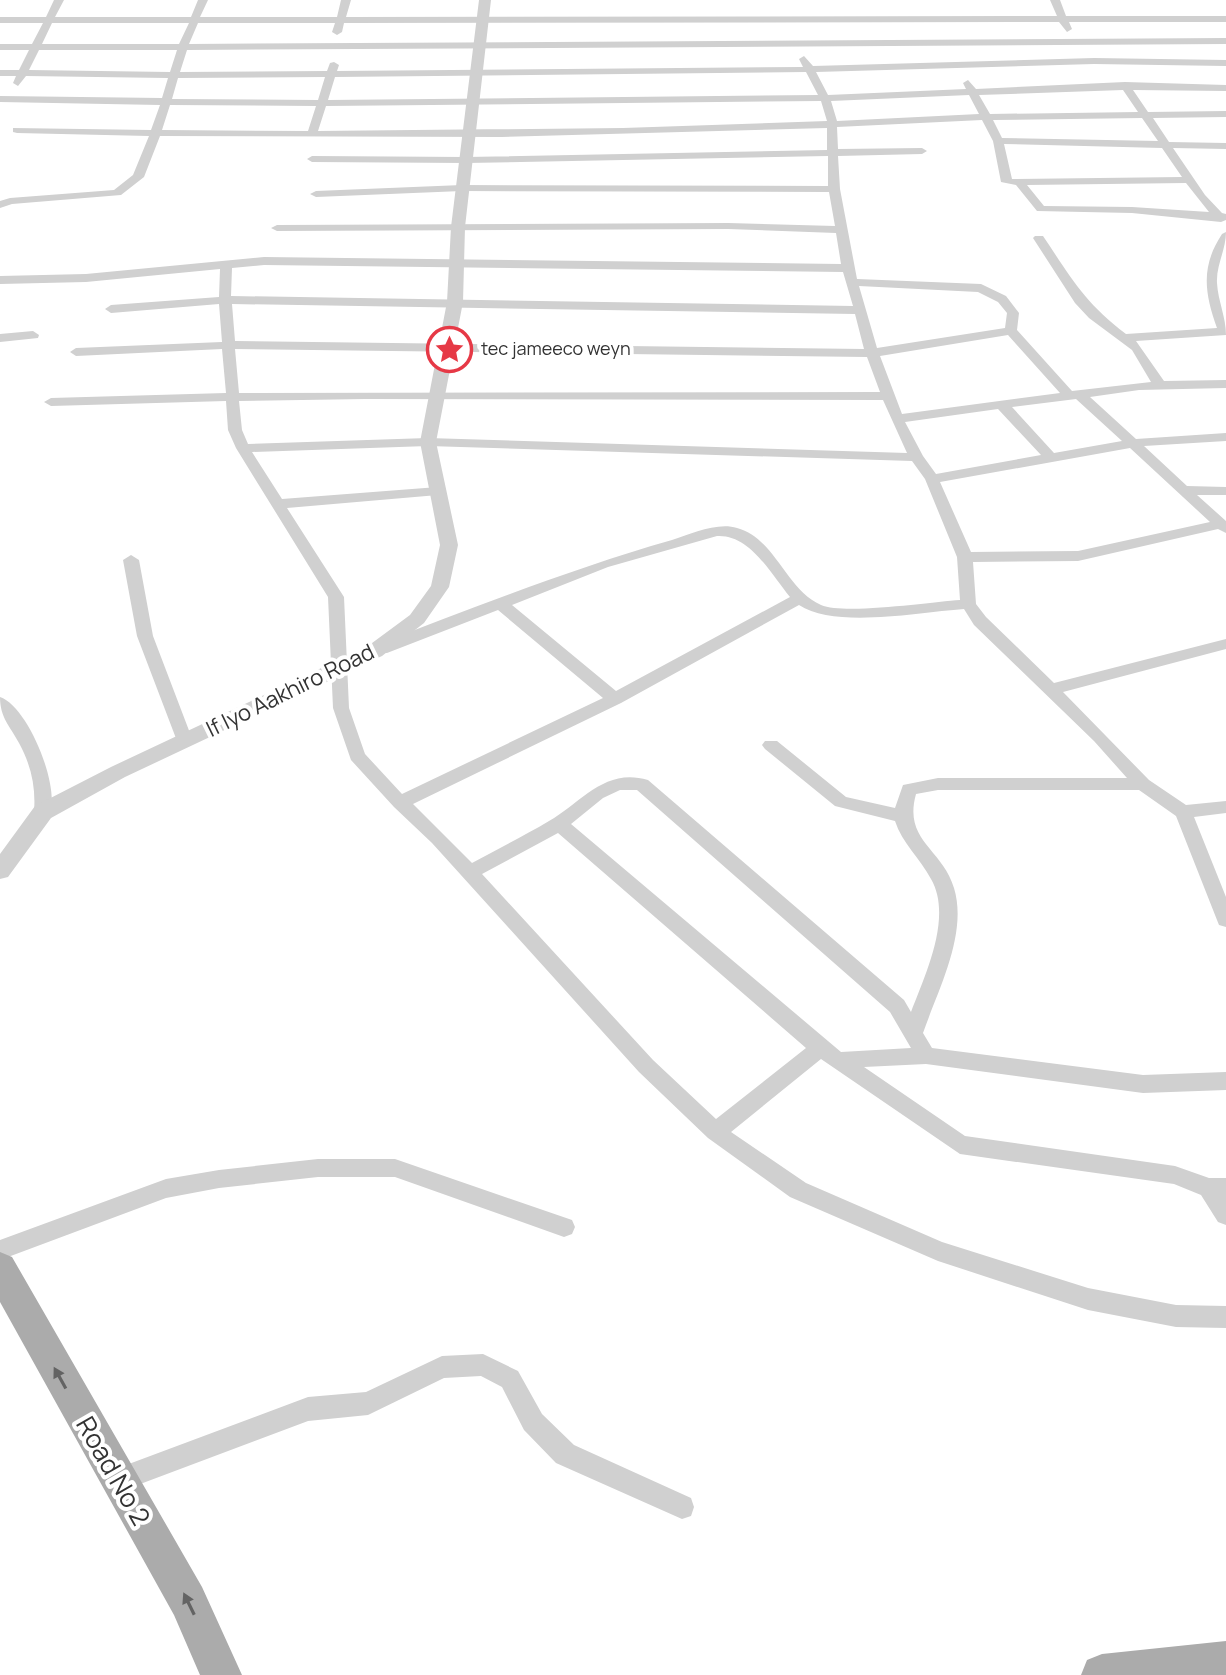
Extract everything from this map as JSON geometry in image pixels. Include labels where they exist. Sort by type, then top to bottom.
[{"type":"main road","name":"Road No 2","points":[[0,1268],[188,1601],[221,1675]]},
{"type":"main road","points":[[1102,1675],[1146,1673],[1226,1662]]},
{"type":"street","points":[[4,99],[38,46],[59,0]]},
{"type":"street","points":[[0,205],[10,201],[117,193],[138,177],[156,134],[183,47],[203,0]]},
{"type":"street","points":[[312,134],[333,73],[334,46],[346,0]]},
{"type":"street","name":"If Iyo Aakhiro Road","points":[[0,871],[43,812],[375,651],[417,619],[440,587],[449,545],[428,442],[455,302],[458,227],[485,0]]},
{"type":"street","points":[[1055,0],[1072,41],[1120,85],[1189,180],[1223,219]]},
{"type":"street","points":[[0,20],[483,20],[634,14],[781,13],[1063,20],[1226,19]]},
{"type":"street","points":[[781,13],[791,42],[810,68],[825,98],[832,125],[834,189],[848,268],[872,353],[897,419],[916,457],[932,479],[965,557],[968,604],[980,621],[1100,737],[1143,784],[1183,812],[1226,920]]},
{"type":"street","points":[[634,14],[652,72]]},
{"type":"street","points":[[930,15],[998,141],[1007,182],[1189,180]]},
{"type":"street","points":[[0,47],[1221,41],[1226,62],[1094,61],[958,67],[652,72],[0,73]]},
{"type":"street","points":[[4,99],[166,103],[473,103],[825,98],[1120,85],[1226,88]]},
{"type":"street","points":[[17,130],[156,134],[468,133],[832,125],[986,117],[1226,114]]},
{"type":"street","points":[[998,141],[1226,146]]},
{"type":"street","points":[[312,159],[466,160],[922,151]]},
{"type":"street","points":[[1018,181],[1041,209],[1132,210],[1223,219]]},
{"type":"street","points":[[316,194],[462,188],[834,189]]},
{"type":"street","points":[[277,228],[728,226],[842,230]]},
{"type":"street","points":[[1123,338],[1225,331],[1211,295],[1211,273],[1226,236]]},
{"type":"street","points":[[1039,238],[1079,300],[1093,315],[1137,348],[1160,385]]},
{"type":"street","points":[[0,280],[86,278],[279,261],[848,268]]},
{"type":"street","points":[[226,264],[225,300],[235,430],[243,448],[336,597],[341,708],[357,756],[400,803],[438,838],[646,1066],[715,1132],[798,1190],[938,1251],[1088,1299],[1176,1316],[1226,1317]]},
{"type":"street","points":[[1211,273],[1226,277]]},
{"type":"street","points":[[853,282],[981,288],[1002,299],[1013,313],[1011,331]]},
{"type":"street","points":[[111,309],[225,300],[860,310]]},
{"type":"street","points":[[76,352],[230,345],[872,353],[1011,331]]},
{"type":"street","points":[[1011,331],[1073,393],[1224,526]]},
{"type":"street","points":[[0,338],[33,335]]},
{"type":"street","points":[[897,419],[1073,393],[1160,385],[1226,384]]},
{"type":"street","points":[[51,402],[233,395],[437,393],[887,396]]},
{"type":"street","points":[[1001,404],[1051,458]]},
{"type":"street","points":[[932,479],[1133,443],[1226,437]]},
{"type":"street","points":[[243,448],[428,442],[916,457]]},
{"type":"street","points":[[1185,490],[1226,491]]},
{"type":"street","points":[[278,504],[438,491]]},
{"type":"street","points":[[965,557],[1078,556],[1224,526]]},
{"type":"street","points":[[375,651],[603,564],[716,532],[733,531],[748,538],[800,598],[818,610],[844,613],[968,604]]},
{"type":"street","points":[[131,560],[145,636],[185,741]]},
{"type":"street","points":[[400,803],[615,699],[800,598]]},
{"type":"street","points":[[499,602],[615,699]]},
{"type":"street","points":[[1050,690],[1224,647]]},
{"type":"street","points":[[0,703],[27,736],[46,797],[43,812]]},
{"type":"street","points":[[771,745],[841,802],[902,816]]},
{"type":"street","points":[[468,873],[559,824],[594,794],[625,780],[642,784],[897,1006],[926,1056]]},
{"type":"street","points":[[913,1033],[947,929],[945,888],[928,856],[906,831],[902,816],[909,789],[938,784],[1143,784]]},
{"type":"street","points":[[1183,812],[1226,807]]},
{"type":"street","points":[[559,824],[820,1048],[960,1145],[1175,1175],[1217,1188],[1226,1215]]},
{"type":"street","points":[[715,1132],[820,1048]]},
{"type":"street","points":[[839,1060],[926,1056],[1143,1084],[1226,1081]]},
{"type":"street","points":[[0,1250],[166,1189],[219,1179],[318,1168],[395,1168],[564,1227]]},
{"type":"street","points":[[119,1480],[308,1409],[368,1403],[442,1367],[483,1365],[510,1379],[533,1422],[565,1454],[682,1507]]},
{"type":"place","name":"tec jameeco weyn","points":[[450,349]]}]
